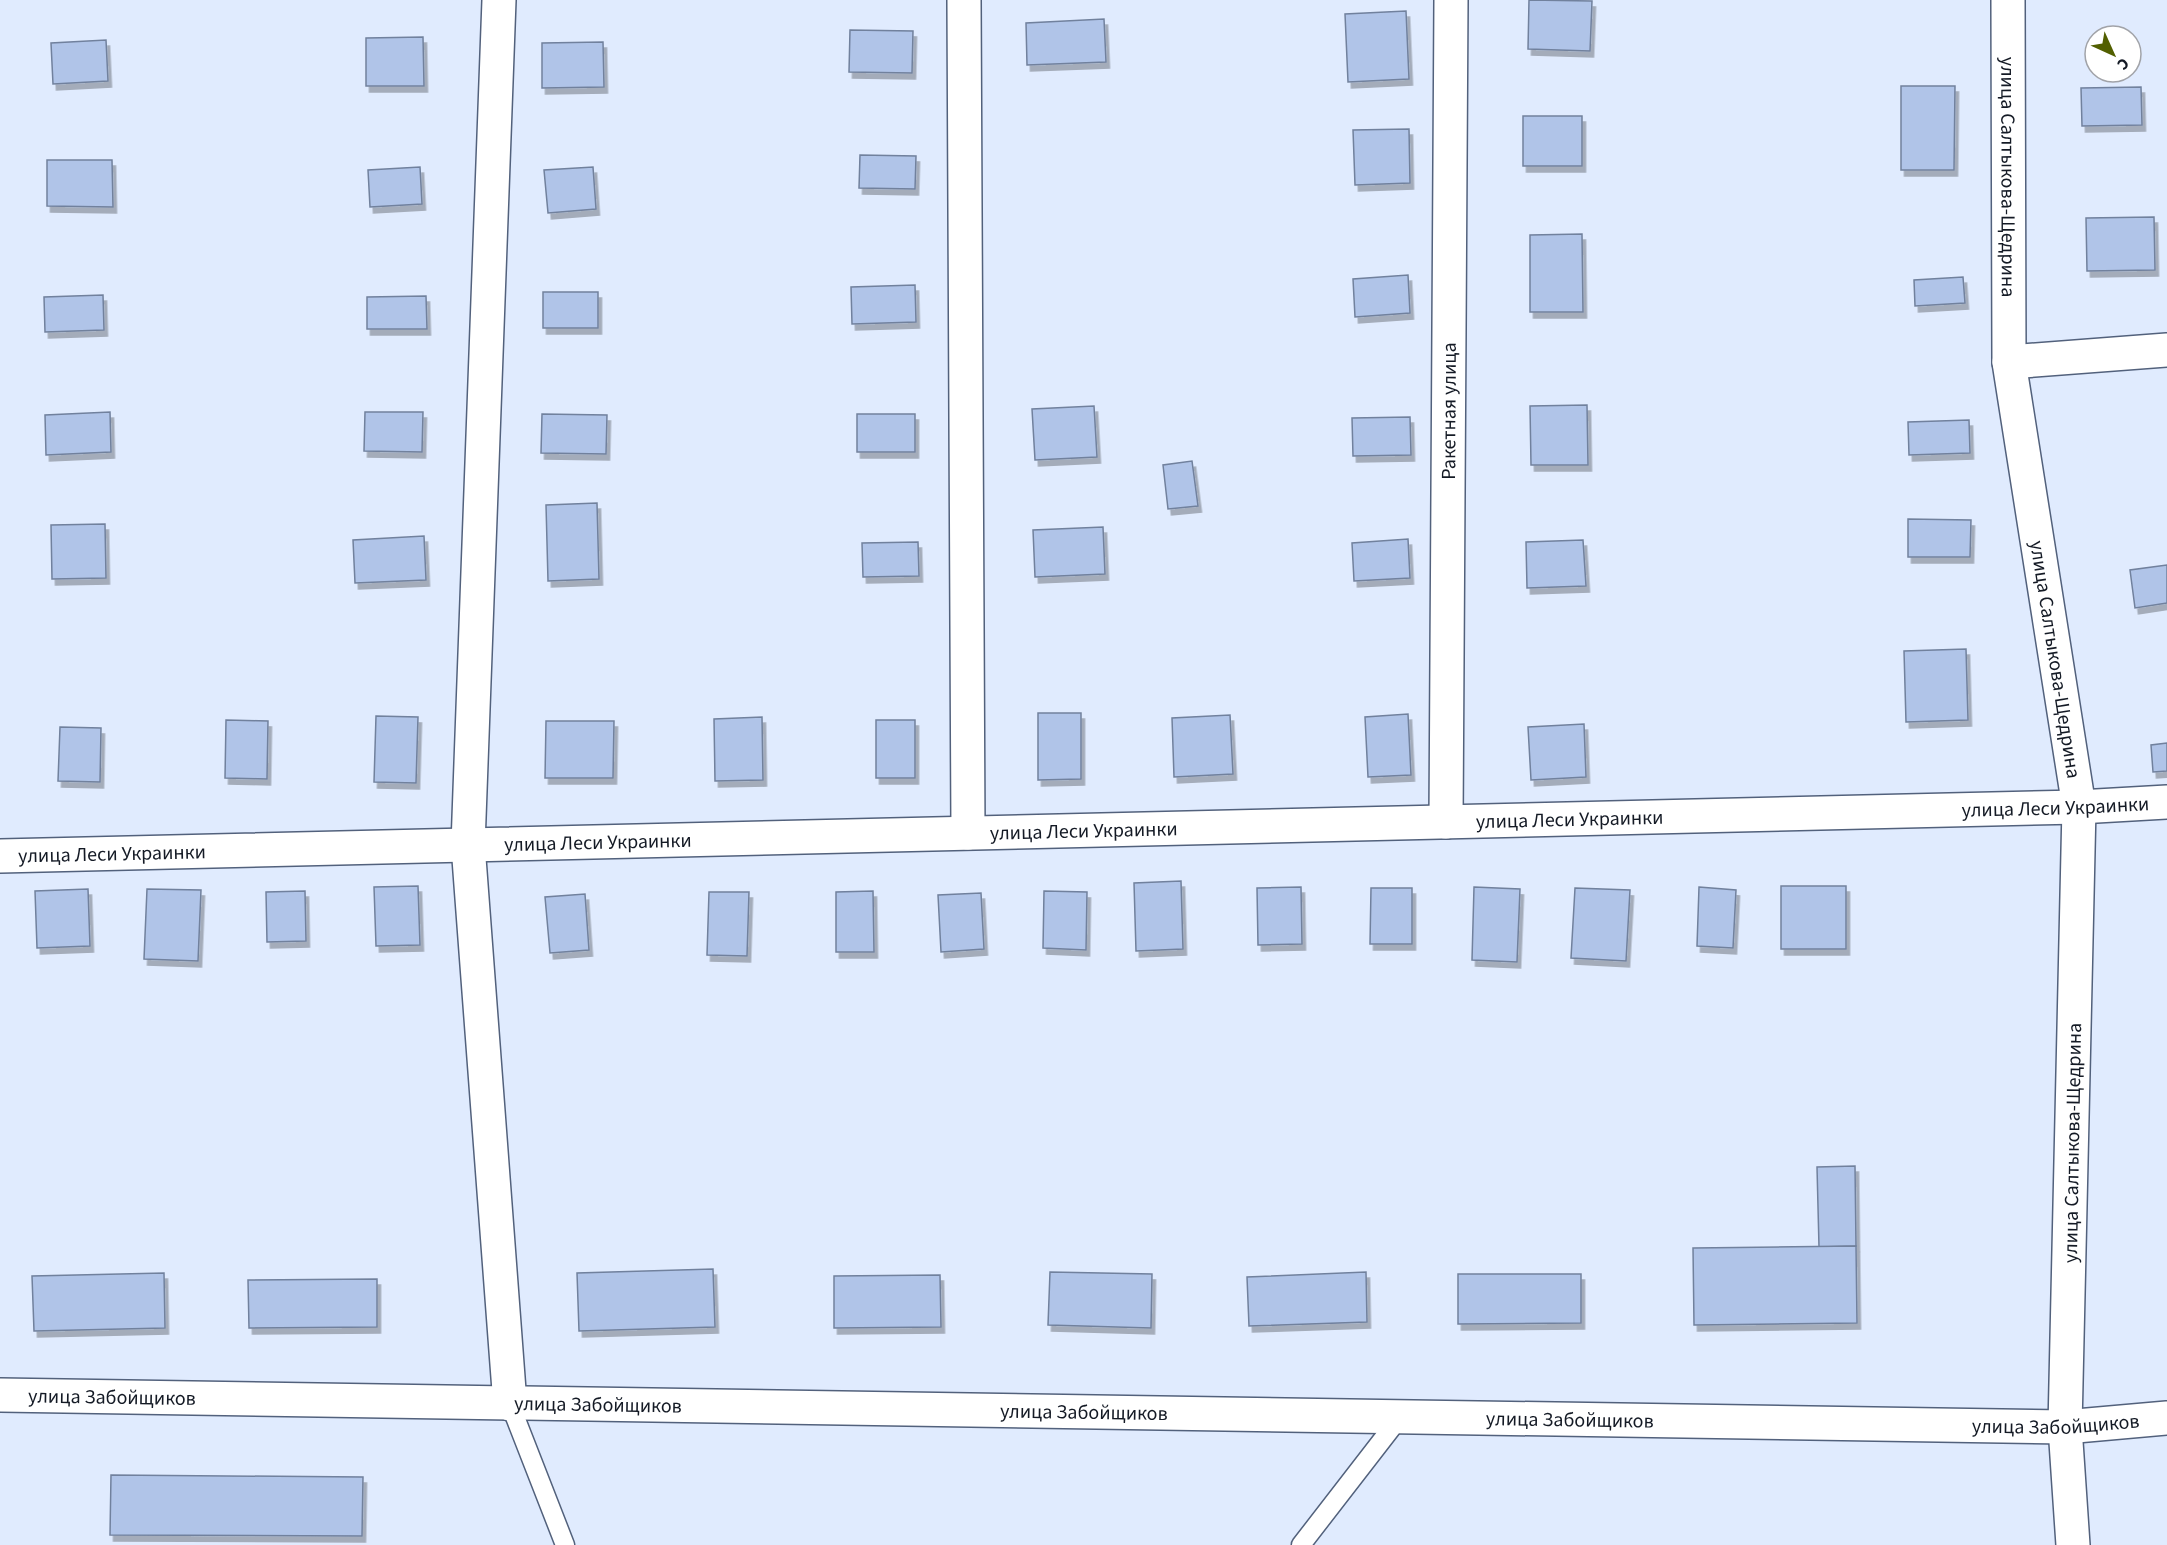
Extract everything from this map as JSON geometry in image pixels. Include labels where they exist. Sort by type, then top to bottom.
[{"type":"street","points":[[499,0],[468,845],[510,1404]]},
{"type":"street","points":[[964,0],[968,833]]},
{"type":"street","name":"Ракетная улица","points":[[1446,822],[1451,0]]},
{"type":"street","name":"улица Салтыкова-Щедрина","points":[[2008,0],[2009,362],[2079,807],[2065,1427],[2073,1545]]},
{"type":"street","points":[[2009,362],[2167,350]]},
{"type":"street","name":"улица Леси Украинки","points":[[0,856],[2079,807],[2167,802]]},
{"type":"street","name":"улица Забойщиков","points":[[0,1395],[2065,1427],[2167,1418]]},
{"type":"lane","points":[[510,1404],[565,1545]]},
{"type":"lane","points":[[1301,1545],[1400,1417]]},
{"type":"building","points":[[1529,0],[1592,1],[1590,51],[1528,49]]},
{"type":"building","points":[[1406,11],[1409,79],[1348,82],[1345,14]]},
{"type":"building","points":[[1104,19],[1106,62],[1027,65],[1026,23]]},
{"type":"building","points":[[850,30],[913,31],[912,73],[849,72]]},
{"type":"building","points":[[423,37],[424,86],[366,86],[366,38]]},
{"type":"building","points":[[106,40],[108,81],[53,84],[51,43]]},
{"type":"building","points":[[603,42],[604,87],[542,88],[542,43]]},
{"type":"building","points":[[1901,86],[1955,86],[1954,170],[1901,170]]},
{"type":"building","points":[[2141,87],[2142,125],[2082,126],[2081,88]]},
{"type":"building","points":[[1523,116],[1582,116],[1582,166],[1523,166]]},
{"type":"building","points":[[1409,129],[1410,183],[1355,185],[1353,130]]},
{"type":"building","points":[[860,155],[916,156],[915,189],[859,188]]},
{"type":"building","points":[[47,160],[112,160],[113,207],[47,206]]},
{"type":"building","points":[[420,167],[422,204],[370,207],[368,170]]},
{"type":"building","points":[[593,167],[596,209],[548,213],[544,170]]},
{"type":"building","points":[[2154,217],[2155,270],[2087,271],[2086,218]]},
{"type":"building","points":[[1582,234],[1583,312],[1530,312],[1530,235]]},
{"type":"building","points":[[1408,275],[1410,313],[1355,317],[1353,279]]},
{"type":"building","points":[[1963,277],[1965,303],[1915,306],[1914,280]]},
{"type":"building","points":[[915,285],[916,322],[852,324],[851,287]]},
{"type":"building","points":[[543,292],[598,292],[598,328],[543,328]]},
{"type":"building","points":[[103,295],[104,330],[45,332],[44,297]]},
{"type":"building","points":[[426,296],[427,329],[367,329],[367,297]]},
{"type":"building","points":[[1587,405],[1588,465],[1531,465],[1530,406]]},
{"type":"building","points":[[1094,406],[1097,457],[1035,460],[1032,409]]},
{"type":"building","points":[[110,412],[111,452],[46,455],[45,415]]},
{"type":"building","points":[[365,412],[423,412],[422,452],[364,451]]},
{"type":"building","points":[[542,414],[607,415],[606,454],[541,453]]},
{"type":"building","points":[[857,414],[915,414],[915,452],[857,452]]},
{"type":"building","points":[[1410,417],[1411,455],[1353,456],[1352,418]]},
{"type":"building","points":[[1969,420],[1970,453],[1909,455],[1908,422]]},
{"type":"building","points":[[1192,461],[1198,506],[1168,509],[1163,465]]},
{"type":"building","points":[[597,503],[599,579],[548,581],[546,505]]},
{"type":"building","points":[[1908,519],[1971,520],[1970,557],[1908,557]]},
{"type":"building","points":[[105,524],[106,578],[52,579],[51,525]]},
{"type":"building","points":[[1103,527],[1105,574],[1035,577],[1033,530]]},
{"type":"building","points":[[424,536],[426,580],[355,583],[353,540]]},
{"type":"building","points":[[1408,539],[1410,578],[1354,581],[1352,543]]},
{"type":"building","points":[[1583,540],[1586,586],[1527,588],[1526,542]]},
{"type":"building","points":[[918,542],[919,576],[863,577],[862,543]]},
{"type":"building","points":[[2167,565],[2167,603],[2135,608],[2130,570]]},
{"type":"building","points":[[1966,649],[1968,720],[1906,722],[1904,651]]},
{"type":"building","points":[[1038,713],[1081,713],[1081,779],[1038,780]]},
{"type":"building","points":[[1408,714],[1411,775],[1368,777],[1365,717]]},
{"type":"building","points":[[1230,715],[1233,774],[1174,777],[1172,718]]},
{"type":"building","points":[[376,716],[418,717],[416,783],[374,782]]},
{"type":"building","points":[[762,717],[763,780],[715,781],[714,719]]},
{"type":"building","points":[[226,720],[268,721],[267,779],[225,778]]},
{"type":"building","points":[[876,720],[915,720],[915,778],[876,778]]},
{"type":"building","points":[[546,721],[614,721],[613,778],[545,778]]},
{"type":"building","points":[[1584,724],[1586,777],[1531,780],[1528,727]]},
{"type":"building","points":[[60,727],[101,728],[100,782],[58,781]]},
{"type":"building","points":[[2167,743],[2167,771],[2153,772],[2151,745]]},
{"type":"building","points":[[1181,881],[1183,949],[1136,951],[1134,883]]},
{"type":"building","points":[[418,886],[420,945],[376,946],[374,887]]},
{"type":"building","points":[[1781,886],[1846,886],[1846,949],[1781,949]]},
{"type":"building","points":[[1301,887],[1302,944],[1258,945],[1257,888]]},
{"type":"building","points":[[1474,887],[1520,889],[1517,962],[1472,960]]},
{"type":"building","points":[[1699,887],[1736,890],[1733,948],[1697,946]]},
{"type":"building","points":[[1371,888],[1412,888],[1412,944],[1370,944]]},
{"type":"building","points":[[1575,888],[1630,890],[1626,961],[1571,958]]},
{"type":"building","points":[[88,889],[90,946],[37,948],[35,891]]},
{"type":"building","points":[[147,889],[201,890],[198,961],[144,959]]},
{"type":"building","points":[[305,891],[306,941],[267,942],[266,892]]},
{"type":"building","points":[[873,891],[874,952],[836,952],[836,892]]},
{"type":"building","points":[[1044,891],[1087,892],[1086,950],[1043,948]]},
{"type":"building","points":[[709,892],[749,892],[747,956],[707,955]]},
{"type":"building","points":[[981,893],[984,949],[941,952],[938,895]]},
{"type":"building","points":[[585,894],[589,950],[550,953],[545,897]]},
{"type":"building","points":[[1855,1166],[1856,1246],[1819,1247],[1817,1167]]},
{"type":"building","points":[[1856,1246],[1857,1323],[1694,1325],[1693,1248]]},
{"type":"building","points":[[713,1269],[715,1327],[579,1331],[577,1273]]},
{"type":"building","points":[[1050,1272],[1152,1274],[1151,1328],[1048,1325]]},
{"type":"building","points":[[1366,1272],[1367,1322],[1249,1326],[1247,1277]]},
{"type":"building","points":[[164,1273],[165,1328],[34,1331],[32,1276]]},
{"type":"building","points":[[1458,1274],[1581,1274],[1581,1323],[1458,1324]]},
{"type":"building","points":[[940,1275],[941,1327],[834,1328],[834,1276]]},
{"type":"building","points":[[377,1279],[377,1327],[249,1328],[248,1280]]},
{"type":"building","points":[[111,1475],[363,1477],[362,1536],[110,1535]]}]
